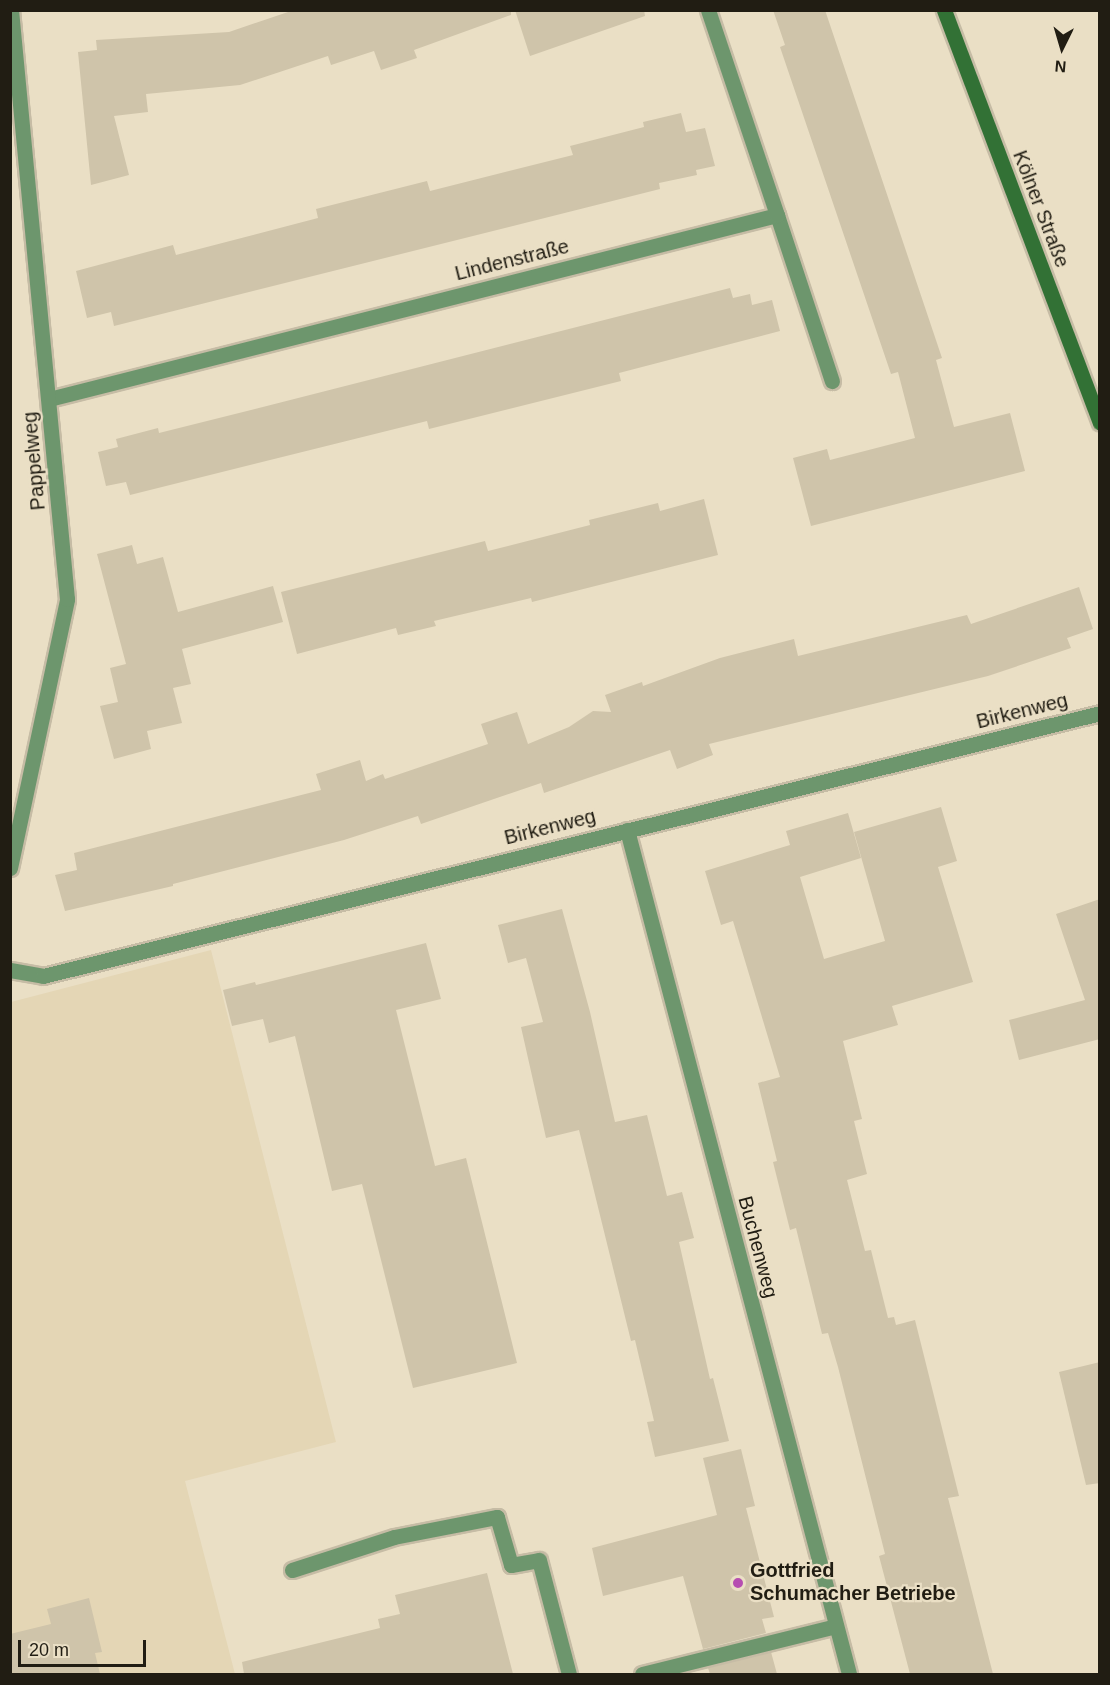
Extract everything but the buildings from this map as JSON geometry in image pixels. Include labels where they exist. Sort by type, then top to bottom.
[{"type":"street","name":"Pappelweg","points":[[10,868],[67,599],[11,10]]},
{"type":"street","points":[[708,10],[832,381]]},
{"type":"street","name":"Kölner Straße","points":[[945,10],[1100,423]]},
{"type":"street","name":"Lindenstraße","points":[[49,399],[777,215]]},
{"type":"street","name":"Birkenweg","points":[[10,970],[43,976],[1100,713]]},
{"type":"street","name":"Buchenweg","points":[[627,830],[849,1674]]},
{"type":"street","points":[[292,1570],[394,1537],[497,1517],[511,1565],[539,1560],[569,1674]]},
{"type":"street","points":[[642,1674],[836,1626]]},
{"type":"shaded area","points":[[211,950],[336,1442],[185,1481],[235,1674],[11,1674],[11,1002]]},
{"type":"place","name":"Gottfried Schumacher Betriebe","points":[[738,1583]]}]
